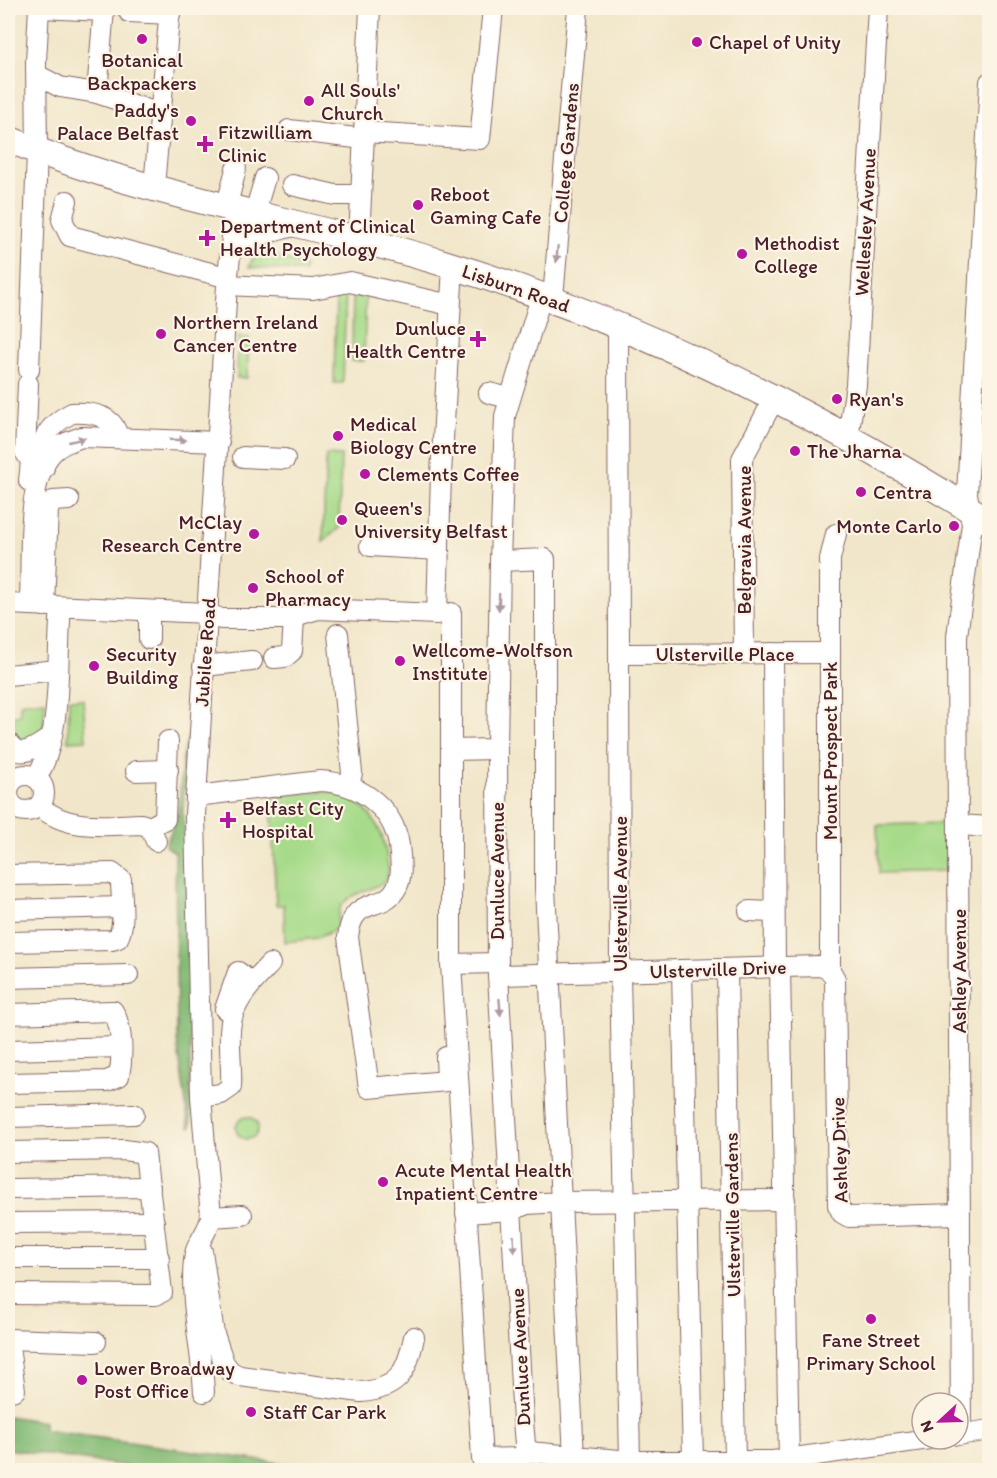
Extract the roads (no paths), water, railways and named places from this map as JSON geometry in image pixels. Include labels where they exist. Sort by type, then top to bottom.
[{"type":"main road","name":"Lisburn Road","points":[[8,140],[37,152],[154,186],[359,239],[548,296],[774,399],[848,437],[980,516]]},
{"type":"street","points":[[26,493],[31,471],[31,461],[25,452],[37,152],[40,8],[104,9],[97,93]]},
{"type":"street","points":[[359,239],[370,8]]},
{"type":"street","points":[[289,130],[480,139],[493,8]]},
{"type":"street","name":"College Gardens","points":[[548,296],[578,8]]},
{"type":"street","name":"Wellesley Avenue","points":[[848,437],[856,385],[878,8]]},
{"type":"street","points":[[129,12],[170,11],[154,186]]},
{"type":"street","points":[[37,75],[60,87],[97,93],[160,114]]},
{"type":"street","name":"Ashley Avenue","points":[[960,1391],[957,636],[972,524],[980,516],[967,494],[984,276],[990,82]]},
{"type":"street","points":[[235,172],[264,180],[239,208],[235,172]]},
{"type":"street","points":[[292,184],[335,195],[361,195]]},
{"type":"street","points":[[67,201],[62,220],[70,236],[218,275],[228,280],[313,289],[350,282],[450,304]]},
{"type":"street","name":"Jubilee Road","points":[[211,1217],[201,1096],[196,796],[207,613],[209,523],[229,453],[228,280],[231,247],[239,208]]},
{"type":"street","points":[[231,247],[255,236],[300,224]]},
{"type":"street","points":[[8,604],[207,613],[221,619],[294,618],[318,609],[437,614],[453,266]]},
{"type":"street","name":"Dunluce Avenue","points":[[530,1452],[525,1443],[523,1421],[498,969],[497,749],[505,416],[509,398],[548,296]]},
{"type":"street","name":"Ulsterville Avenue","points":[[618,327],[620,973],[630,1461]]},
{"type":"street","points":[[489,393],[509,398]]},
{"type":"street","name":"Belgravia Avenue","points":[[744,653],[742,459],[774,399]]},
{"type":"street","points":[[8,758],[19,778],[44,794],[39,806],[29,811],[11,809],[8,796],[19,778],[42,769],[51,737],[57,670],[45,606],[34,509],[37,486],[50,456],[64,443],[82,437],[118,438],[285,459]]},
{"type":"street","points":[[45,606],[48,509],[53,501],[69,500]]},
{"type":"street","name":"Mount Prospect Park","points":[[830,970],[830,559],[836,534]]},
{"type":"street","points":[[370,546],[439,550]]},
{"type":"street","points":[[500,561],[545,559],[545,888],[574,1457]]},
{"type":"street","points":[[149,611],[149,639]]},
{"type":"street","points":[[196,796],[320,781],[350,785],[370,797],[385,811],[400,844],[401,876],[391,895],[360,910],[350,921],[348,936],[369,1088],[447,1081],[446,968],[451,750],[451,613]]},
{"type":"street","points":[[274,658],[285,657],[292,651],[294,618]]},
{"type":"street","points":[[338,634],[352,774],[350,785]]},
{"type":"street","points":[[772,653],[773,912],[778,967],[785,1200],[789,1460]]},
{"type":"street","name":"Ulsterville Place","points":[[620,654],[830,653]]},
{"type":"street","points":[[203,666],[252,661]]},
{"type":"street","points":[[8,675],[57,670]]},
{"type":"street","points":[[8,742],[13,749],[21,752],[30,750],[51,737]]},
{"type":"street","points":[[39,806],[52,818],[66,822],[141,824],[153,834],[165,819],[168,741]]},
{"type":"street","points":[[451,750],[497,749]]},
{"type":"street","points":[[136,771],[168,770]]},
{"type":"street","points":[[959,825],[990,827]]},
{"type":"street","points":[[8,875],[112,873],[121,880],[121,932],[118,938],[8,942]]},
{"type":"street","points":[[8,910],[121,907]]},
{"type":"street","points":[[749,911],[773,912]]},
{"type":"street","points":[[201,1096],[221,1094],[231,1087],[232,1075],[222,1053],[220,1023],[245,977],[270,964]]},
{"type":"street","name":"Ulsterville Drive","points":[[446,968],[498,969],[549,974],[821,966],[830,970]]},
{"type":"street","points":[[446,968],[466,1213],[482,1459],[517,1458],[530,1452],[630,1461],[789,1460],[910,1442]]},
{"type":"street","name":"Ulsterville Gardens","points":[[727,969],[735,1461]]},
{"type":"street","points":[[682,970],[693,1461]]},
{"type":"street","name":"Ashley Drive","points":[[830,970],[835,979],[838,1205],[842,1213],[849,1217],[960,1214]]},
{"type":"street","points":[[8,978],[128,975]]},
{"type":"street","points":[[8,1014],[113,1011],[118,1019],[122,1062],[119,1076],[107,1081],[8,1083]]},
{"type":"street","points":[[8,1050],[120,1047]]},
{"type":"street","points":[[8,1117],[134,1114]]},
{"type":"street","points":[[8,1152],[138,1150],[145,1153],[162,1292],[156,1295],[8,1294]]},
{"type":"street","points":[[8,1189],[150,1187]]},
{"type":"street","points":[[466,1213],[512,1210],[527,1204],[561,1202],[785,1200]]},
{"type":"street","points":[[204,1392],[192,1279],[195,1251],[209,1230],[211,1217],[242,1215]]},
{"type":"street","points":[[8,1222],[154,1222]]},
{"type":"street","points":[[201,1242],[214,1334],[224,1363],[240,1376],[361,1392],[388,1387],[403,1372],[410,1360],[414,1337]]},
{"type":"street","points":[[8,1258],[159,1258]]},
{"type":"street","points":[[197,1315],[214,1334]]},
{"type":"street","points":[[8,1392],[15,1390],[8,1340],[96,1342]]},
{"type":"street","points":[[970,1433],[990,1430]]},
{"type":"railway","points":[[8,1466],[29,1470]]},
{"type":"place","name":"Botanical Backpackers","points":[[142,39]]},
{"type":"place","name":"Chapel of Unity","points":[[697,42]]},
{"type":"place","name":"All Souls' Church","points":[[309,101]]},
{"type":"place","name":"Paddy's Palace Belfast","points":[[191,121]]},
{"type":"place","name":"Fitzwilliam Clinic","points":[[205,144]]},
{"type":"place","name":"Reboot Gaming Cafe","points":[[418,205]]},
{"type":"place","name":"Department of Clinical Health Psychology","points":[[207,238]]},
{"type":"place","name":"Methodist College","points":[[742,254]]},
{"type":"place","name":"Northern Ireland Cancer Centre","points":[[161,334]]},
{"type":"place","name":"Dunluce Health Centre","points":[[478,339]]},
{"type":"place","name":"Ryan's","points":[[837,399]]},
{"type":"place","name":"Medical Biology Centre","points":[[338,436]]},
{"type":"place","name":"The Jharna","points":[[795,451]]},
{"type":"place","name":"Clements Coffee","points":[[365,474]]},
{"type":"place","name":"Centra","points":[[861,492]]},
{"type":"place","name":"Queen's University Belfast","points":[[342,520]]},
{"type":"place","name":"Monte Carlo","points":[[954,526]]},
{"type":"place","name":"McClay Research Centre","points":[[254,534]]},
{"type":"place","name":"School of Pharmacy","points":[[253,588]]},
{"type":"place","name":"Wellcome-Wolfson Institute","points":[[400,661]]},
{"type":"place","name":"Security Building","points":[[94,666]]},
{"type":"place","name":"Belfast City Hospital","points":[[228,820]]},
{"type":"place","name":"Acute Mental Health Inpatient Centre","points":[[383,1182]]},
{"type":"place","name":"Fane Street Primary School","points":[[871,1319]]},
{"type":"place","name":"Lower Broadway Post Office","points":[[82,1380]]},
{"type":"place","name":"Staff Car Park","points":[[251,1412]]}]
